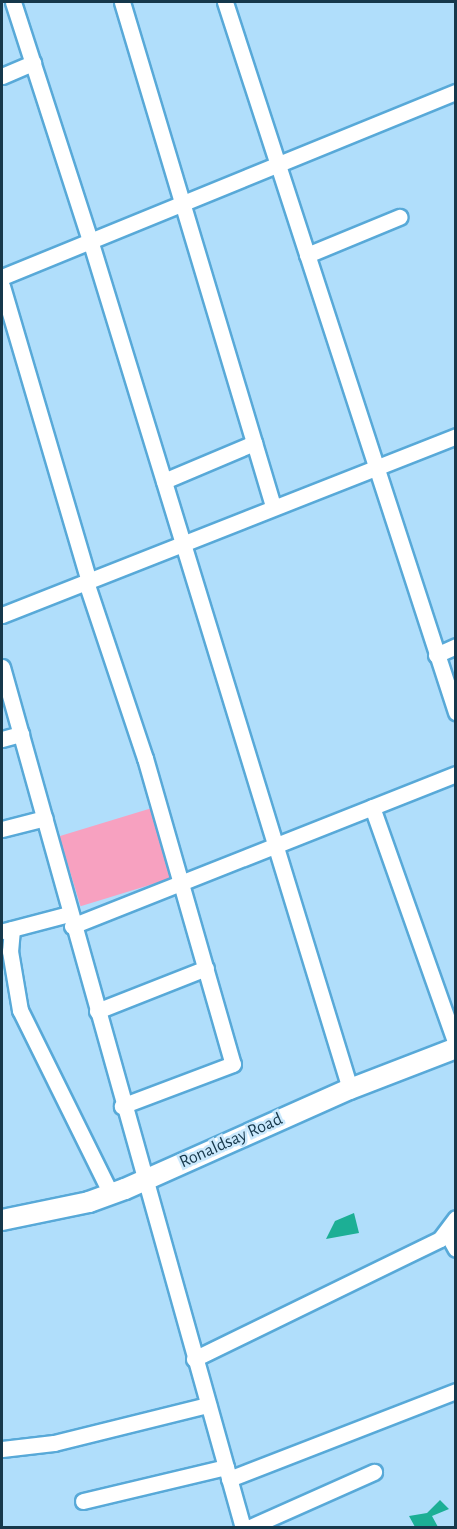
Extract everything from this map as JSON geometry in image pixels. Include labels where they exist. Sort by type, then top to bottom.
[{"type":"main road","name":"Ronaldsay Road","points":[[2,1220],[111,1194],[350,1089],[456,1046]]},
{"type":"street","points":[[13,2],[90,240],[350,1089]]},
{"type":"street","points":[[122,2],[273,506]]},
{"type":"street","points":[[225,2],[456,712]]},
{"type":"street","points":[[2,76],[33,63]]},
{"type":"street","points":[[2,277],[456,92]]},
{"type":"street","points":[[307,255],[399,217]]},
{"type":"street","points":[[2,286],[87,581],[145,758],[233,1064],[123,1106]]},
{"type":"street","points":[[2,615],[273,506],[456,436]]},
{"type":"street","points":[[164,481],[254,444]]},
{"type":"street","points":[[436,655],[456,646]]},
{"type":"street","points":[[2,668],[45,818],[70,920],[194,1359],[245,1527],[374,1472]]},
{"type":"street","points":[[2,739],[21,734]]},
{"type":"street","points":[[111,1194],[20,1010],[7,930],[70,920],[180,884],[456,774]]},
{"type":"street","points":[[372,807],[456,1046]]},
{"type":"street","points":[[2,829],[45,818]]},
{"type":"street","points":[[97,1011],[206,968]]},
{"type":"street","points":[[194,1359],[447,1233],[456,1218]]},
{"type":"street","points":[[447,1233],[456,1249]]},
{"type":"street","points":[[83,1501],[228,1473],[456,1391]]},
{"type":"street","points":[[2,1449],[54,1443],[208,1406]]},
{"type":"shaded area","points":[[152,808],[173,878],[81,906],[59,836]]},
{"type":"shaded area","points":[[354,1213],[359,1233],[326,1239],[335,1221]]},
{"type":"shaded area","points":[[440,1500],[449,1509],[432,1516],[438,1527],[415,1527],[409,1516],[427,1513]]}]
